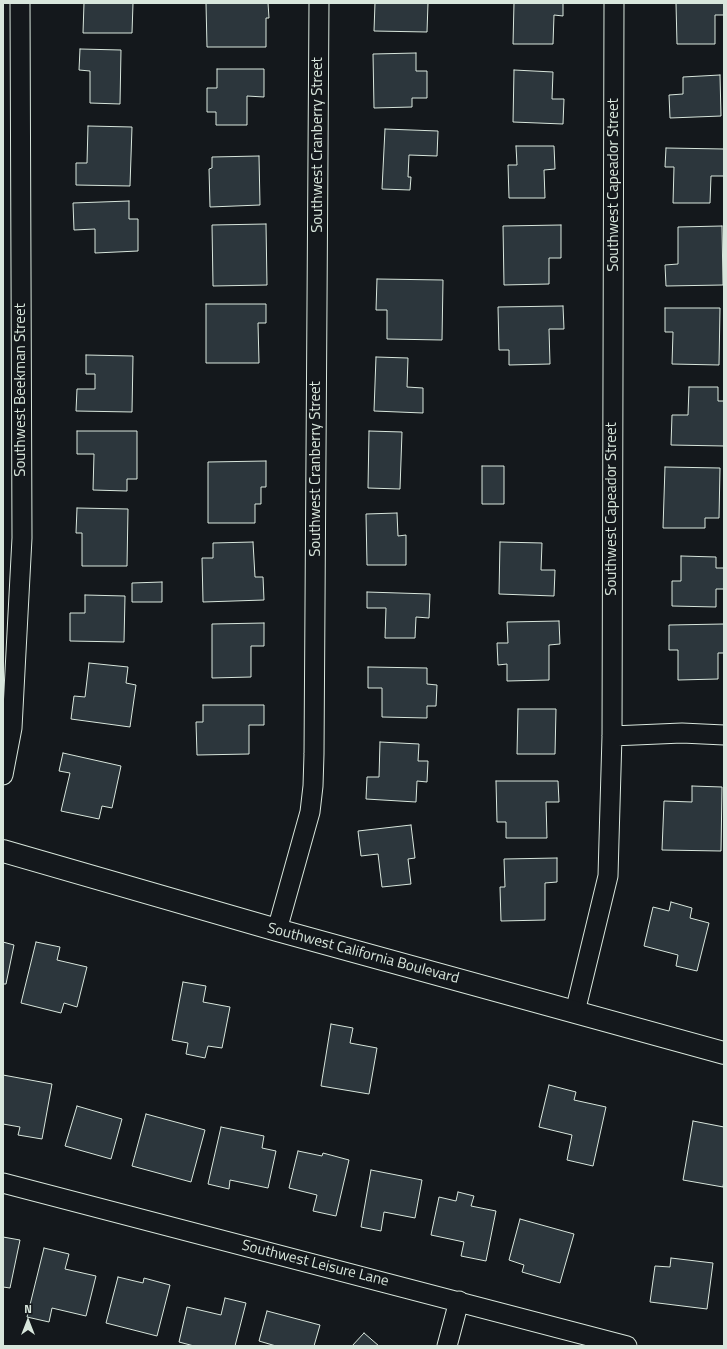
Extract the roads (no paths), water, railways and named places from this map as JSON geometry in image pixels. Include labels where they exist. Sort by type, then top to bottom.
[{"type":"street","name":"Southwest Beekman Street","points":[[3,775],[12,728],[22,538],[20,3]]},
{"type":"street","name":"Southwest Cranberry Street","points":[[277,930],[310,812],[313,780],[320,3]]},
{"type":"street","name":"Southwest Capeador Street","points":[[575,1012],[608,876],[612,736],[614,3]]},
{"type":"street","points":[[612,736],[682,733],[724,735]]},
{"type":"street","name":"Southwest California Boulevard","points":[[3,851],[277,930],[724,1053]]},
{"type":"street","name":"Southwest Leisure Lane","points":[[3,1183],[627,1346]]},
{"type":"street","points":[[447,1346],[459,1301]]}]
